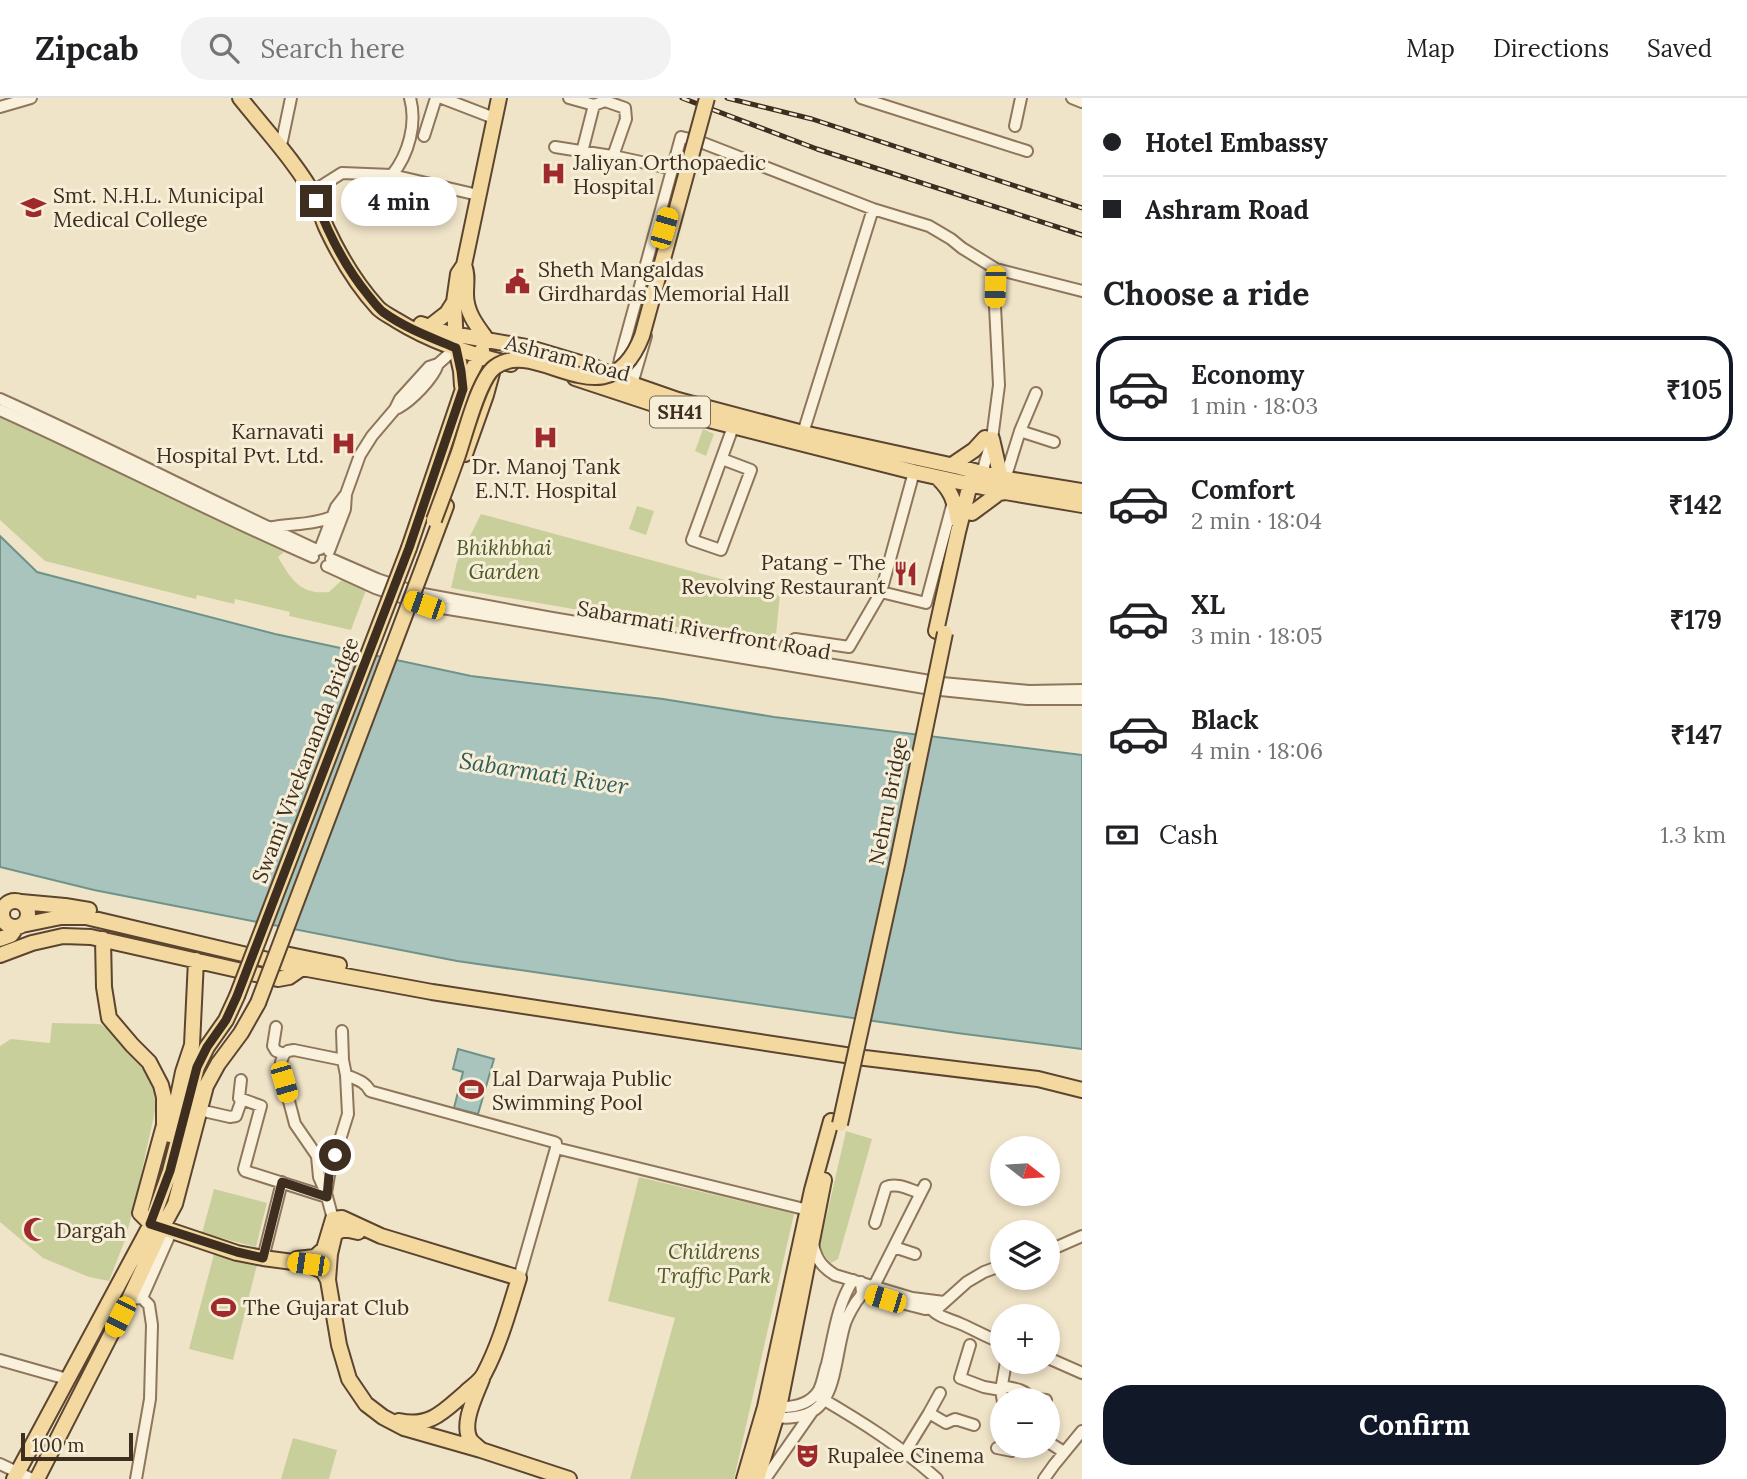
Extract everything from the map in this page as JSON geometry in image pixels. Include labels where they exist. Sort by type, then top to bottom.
[{"type":"main road","name":"Ashram Road","points":[[240,98],[313,190],[326,226],[343,260],[361,287],[380,310],[408,328],[456,341],[487,339],[527,347],[594,367],[678,400],[803,433],[952,465],[976,479]]},
{"type":"main road","name":"Ashram Road","points":[[249,98],[294,156],[350,254],[385,303],[412,320],[447,333],[479,356],[582,380],[674,411],[733,427],[939,478],[976,479],[1082,491]]},
{"type":"main road","points":[[463,389],[456,341],[454,302],[457,274],[464,265],[499,98]]},
{"type":"main road","points":[[412,539],[425,517],[469,398],[487,363],[501,356],[517,354],[593,370],[606,368],[628,349],[701,98]]},
{"type":"main road","points":[[432,539],[434,520],[476,402],[485,379],[493,368],[505,361],[519,360],[586,377],[597,377],[609,375],[622,367],[636,351],[707,98]]},
{"type":"main road","points":[[432,539],[485,398],[495,360],[493,350],[468,310],[468,274],[464,265]]},
{"type":"main road","points":[[429,327],[447,313],[454,302]]},
{"type":"main road","points":[[412,539],[463,389],[487,339]]},
{"type":"main road","points":[[952,465],[990,436],[1004,483],[999,493],[972,513]]},
{"type":"main road","points":[[939,478],[949,489],[959,525]]},
{"type":"main road","name":"Nehru Bridge","points":[[835,1123],[895,840],[916,722],[972,513],[976,479]]},
{"type":"main road","name":"Nehru Bridge","points":[[941,632],[959,525],[976,479]]},
{"type":"main road","name":"Ashram Road","points":[[1004,483],[1082,505]]},
{"type":"main road","name":"Swami Vivekananda Bridge","points":[[163,1192],[197,1067],[226,1020],[237,996],[412,539]]},
{"type":"main road","name":"Swami Vivekananda Bridge","points":[[161,1228],[176,1221],[175,1204],[206,1086],[218,1064],[242,1033],[258,1003],[432,539]]},
{"type":"main road","points":[[1082,1080],[1041,1071],[866,1050],[513,998],[363,970],[65,906],[13,901],[3,905],[2,909],[3,922],[12,927],[61,917],[86,917],[302,968],[509,1005],[866,1058],[1038,1079],[1082,1090]]},
{"type":"main road","points":[[12,927],[27,920],[26,907],[21,902]]},
{"type":"main road","points":[[0,939],[11,935],[12,927]]},
{"type":"main road","points":[[0,955],[32,943],[63,936],[91,937],[278,979],[289,977],[302,968]]},
{"type":"main road","points":[[103,939],[104,987],[109,1018],[149,1062],[164,1097],[164,1125],[140,1213],[161,1228],[237,1252],[308,1264],[323,1270],[328,1280]]},
{"type":"main road","points":[[37,1479],[136,1299],[161,1228],[162,1172],[178,1091],[192,1045],[196,960]]},
{"type":"main road","points":[[757,1479],[808,1210],[835,1123]]},
{"type":"main road","points":[[744,1479],[771,1411],[813,1241],[835,1123]]},
{"type":"main road","points":[[285,1261],[315,1257],[324,1249],[333,1219],[342,1219],[381,1236]]},
{"type":"main road","points":[[16,1475],[67,1379],[161,1228]]},
{"type":"main road","points":[[481,1450],[471,1441],[466,1423],[502,1333],[519,1278],[381,1236],[344,1228],[335,1233],[328,1280],[339,1345],[349,1379],[366,1404],[404,1428],[569,1479]]},
{"type":"main road","points":[[383,1417],[407,1423],[425,1422],[441,1414],[483,1377]]},
{"type":"street","points":[[0,107],[31,98]]},
{"type":"street","points":[[282,141],[290,98]]},
{"type":"street","points":[[392,175],[400,165],[409,142],[413,110],[410,98]]},
{"type":"street","points":[[424,136],[439,98],[494,118]]},
{"type":"street","points":[[569,98],[594,105],[605,101],[625,108],[626,119],[613,156]]},
{"type":"street","points":[[861,98],[1027,151]]},
{"type":"street","points":[[1015,126],[1021,98]]},
{"type":"street","points":[[1072,98],[1082,102]]},
{"type":"street","points":[[582,152],[594,105]]},
{"type":"street","points":[[617,377],[681,137],[698,141],[873,209],[929,226],[996,269],[1082,291]]},
{"type":"street","points":[[632,384],[698,141]]},
{"type":"street","points":[[555,147],[673,169]]},
{"type":"street","points":[[313,190],[342,173],[392,175],[478,195]]},
{"type":"street","points":[[803,433],[873,209]]},
{"type":"street","points":[[976,479],[990,436],[999,385],[996,269]]},
{"type":"street","points":[[323,555],[345,509],[346,494],[360,455],[395,409],[406,403],[435,373],[456,341]]},
{"type":"street","points":[[1004,483],[1020,431],[1036,393]]},
{"type":"street","points":[[0,399],[59,425],[221,511],[269,528],[323,555]]},
{"type":"street","points":[[0,410],[323,555]]},
{"type":"street","points":[[722,459],[751,470],[721,550],[692,540],[733,427]]},
{"type":"street","points":[[1020,431],[1054,442]]},
{"type":"street","points":[[781,660],[786,645],[795,639],[849,647],[881,592],[914,472]]},
{"type":"street","points":[[323,555],[332,517],[346,494]]},
{"type":"street","points":[[881,592],[926,603],[954,501]]},
{"type":"street","points":[[269,528],[310,524],[332,517]]},
{"type":"street","name":"Sabarmati Riverfront Road","points":[[323,555],[375,588],[424,605],[956,684],[1029,691],[1082,690]]},
{"type":"street","name":"Sabarmati Riverfront Road","points":[[781,660],[918,687],[996,697],[1082,699]]},
{"type":"street","points":[[276,1027],[273,1046],[276,1051],[284,1054]]},
{"type":"street","points":[[326,1195],[329,1175],[348,1114],[342,1031]]},
{"type":"street","points":[[333,1219],[319,1177],[317,1156],[295,1125],[281,1062],[288,1051],[343,1060]]},
{"type":"street","points":[[346,1075],[364,1082],[373,1092],[556,1143],[519,1278]]},
{"type":"street","points":[[241,1080],[239,1096],[261,1106],[244,1169],[326,1195]]},
{"type":"street","points":[[208,1112],[236,1116],[242,1099]]},
{"type":"street","points":[[556,1148],[808,1210]]},
{"type":"street","points":[[263,1258],[282,1182]]},
{"type":"street","points":[[874,1286],[923,1189],[891,1185],[886,1187],[875,1223]]},
{"type":"street","points":[[1060,1246],[1082,1236]]},
{"type":"street","points":[[813,1241],[819,1262],[835,1275],[898,1303],[930,1309],[938,1308],[967,1282],[990,1270]]},
{"type":"street","points":[[894,1247],[915,1254]]},
{"type":"street","points":[[765,1479],[820,1397],[842,1299],[859,1285],[874,1286],[912,1298],[944,1302]]},
{"type":"street","points":[[136,1299],[149,1305],[152,1325],[150,1399],[136,1479]]},
{"type":"street","points":[[930,1309],[943,1318],[990,1338]]},
{"type":"street","points":[[970,1345],[960,1378],[985,1387],[1002,1388],[1004,1374]]},
{"type":"street","points":[[0,1360],[67,1379]]},
{"type":"street","points":[[1060,1364],[1082,1373]]},
{"type":"street","points":[[905,1452],[940,1393]]},
{"type":"street","points":[[771,1411],[820,1397],[870,1426],[937,1479]]},
{"type":"street","points":[[771,1411],[793,1418],[812,1412]]},
{"type":"street","points":[[929,1413],[946,1423],[955,1419],[974,1425]]},
{"type":"street","points":[[1044,1479],[1082,1431]]},
{"type":"street","points":[[1060,1450],[1064,1452]]},
{"type":"street","points":[[0,1464],[16,1475],[32,1479]]},
{"type":"green space","points":[[0,415],[284,552],[278,557],[292,579],[304,588],[329,592],[342,580],[366,590],[351,630],[289,616],[290,612],[235,599],[234,604],[197,595],[196,599],[45,561],[0,520]]},
{"type":"green space","points":[[703,429],[714,434],[706,456],[695,451]]},
{"type":"green space","points":[[637,506],[654,511],[646,535],[629,529]]},
{"type":"green space","name":"Bhikhbhai Garden","points":[[481,514],[780,595],[776,635],[770,643],[451,588],[457,562]]},
{"type":"green space","points":[[52,1023],[100,1024],[114,1033],[141,1063],[155,1093],[155,1111],[134,1206],[125,1240],[109,1281],[89,1277],[43,1258],[0,1222],[0,1046],[11,1039],[50,1043]]},
{"type":"green space","points":[[846,1131],[872,1139],[838,1259],[831,1263],[819,1249]]},
{"type":"green space","name":"Childrens Traffic Park","points":[[639,1177],[794,1214],[734,1479],[630,1479],[675,1318],[608,1301]]},
{"type":"green space","points":[[214,1189],[267,1203],[256,1247],[202,1233]]},
{"type":"green space","name":"The Gujarat Club","points":[[214,1254],[257,1265],[233,1360],[189,1349]]},
{"type":"green space","points":[[293,1438],[337,1450],[329,1479],[281,1479]]},
{"type":"water","name":"Sabarmati River","points":[[0,536],[37,572],[275,634],[471,676],[1082,755],[1082,1049],[457,961],[94,890],[0,867]]},
{"type":"water","name":"Lal Darwaja Public Swimming Pool","points":[[458,1049],[494,1059],[478,1114],[454,1108],[463,1072],[453,1069]]},
{"type":"railway","points":[[682,98],[817,149],[1082,235]]},
{"type":"railway","points":[[727,98],[812,119],[1082,208]]},
{"type":"place","name":"Jaliyan Orthopaedic Hospital","points":[[553,174]]},
{"type":"place","name":"Smt. N.H.L. Municipal Medical College","points":[[33,207]]},
{"type":"place","name":"Sheth Mangaldas Girdhardas Memorial Hall","points":[[518,281]]},
{"type":"place","name":"Dr. Manoj Tank E.N.T. Hospital","points":[[546,437]]},
{"type":"place","name":"Karnavati Hospital Pvt. Ltd.","points":[[344,443]]},
{"type":"place","name":"Patang - The Revolving Restaurant","points":[[906,574]]},
{"type":"place","name":"Lal Darwaja Public Swimming Pool","points":[[472,1090]]},
{"type":"place","name":"Dargah","points":[[36,1230]]},
{"type":"place","name":"The Gujarat Club","points":[[223,1307]]},
{"type":"place","name":"Rupalee Cinema","points":[[807,1455]]},
{"type":"route","points":[[316,201],[343,260],[380,310],[408,328],[456,348],[463,389],[409,548],[237,996],[226,1020],[197,1067],[170,1171],[150,1224],[263,1258],[282,1182],[327,1197],[329,1175],[335,1155]]}]
